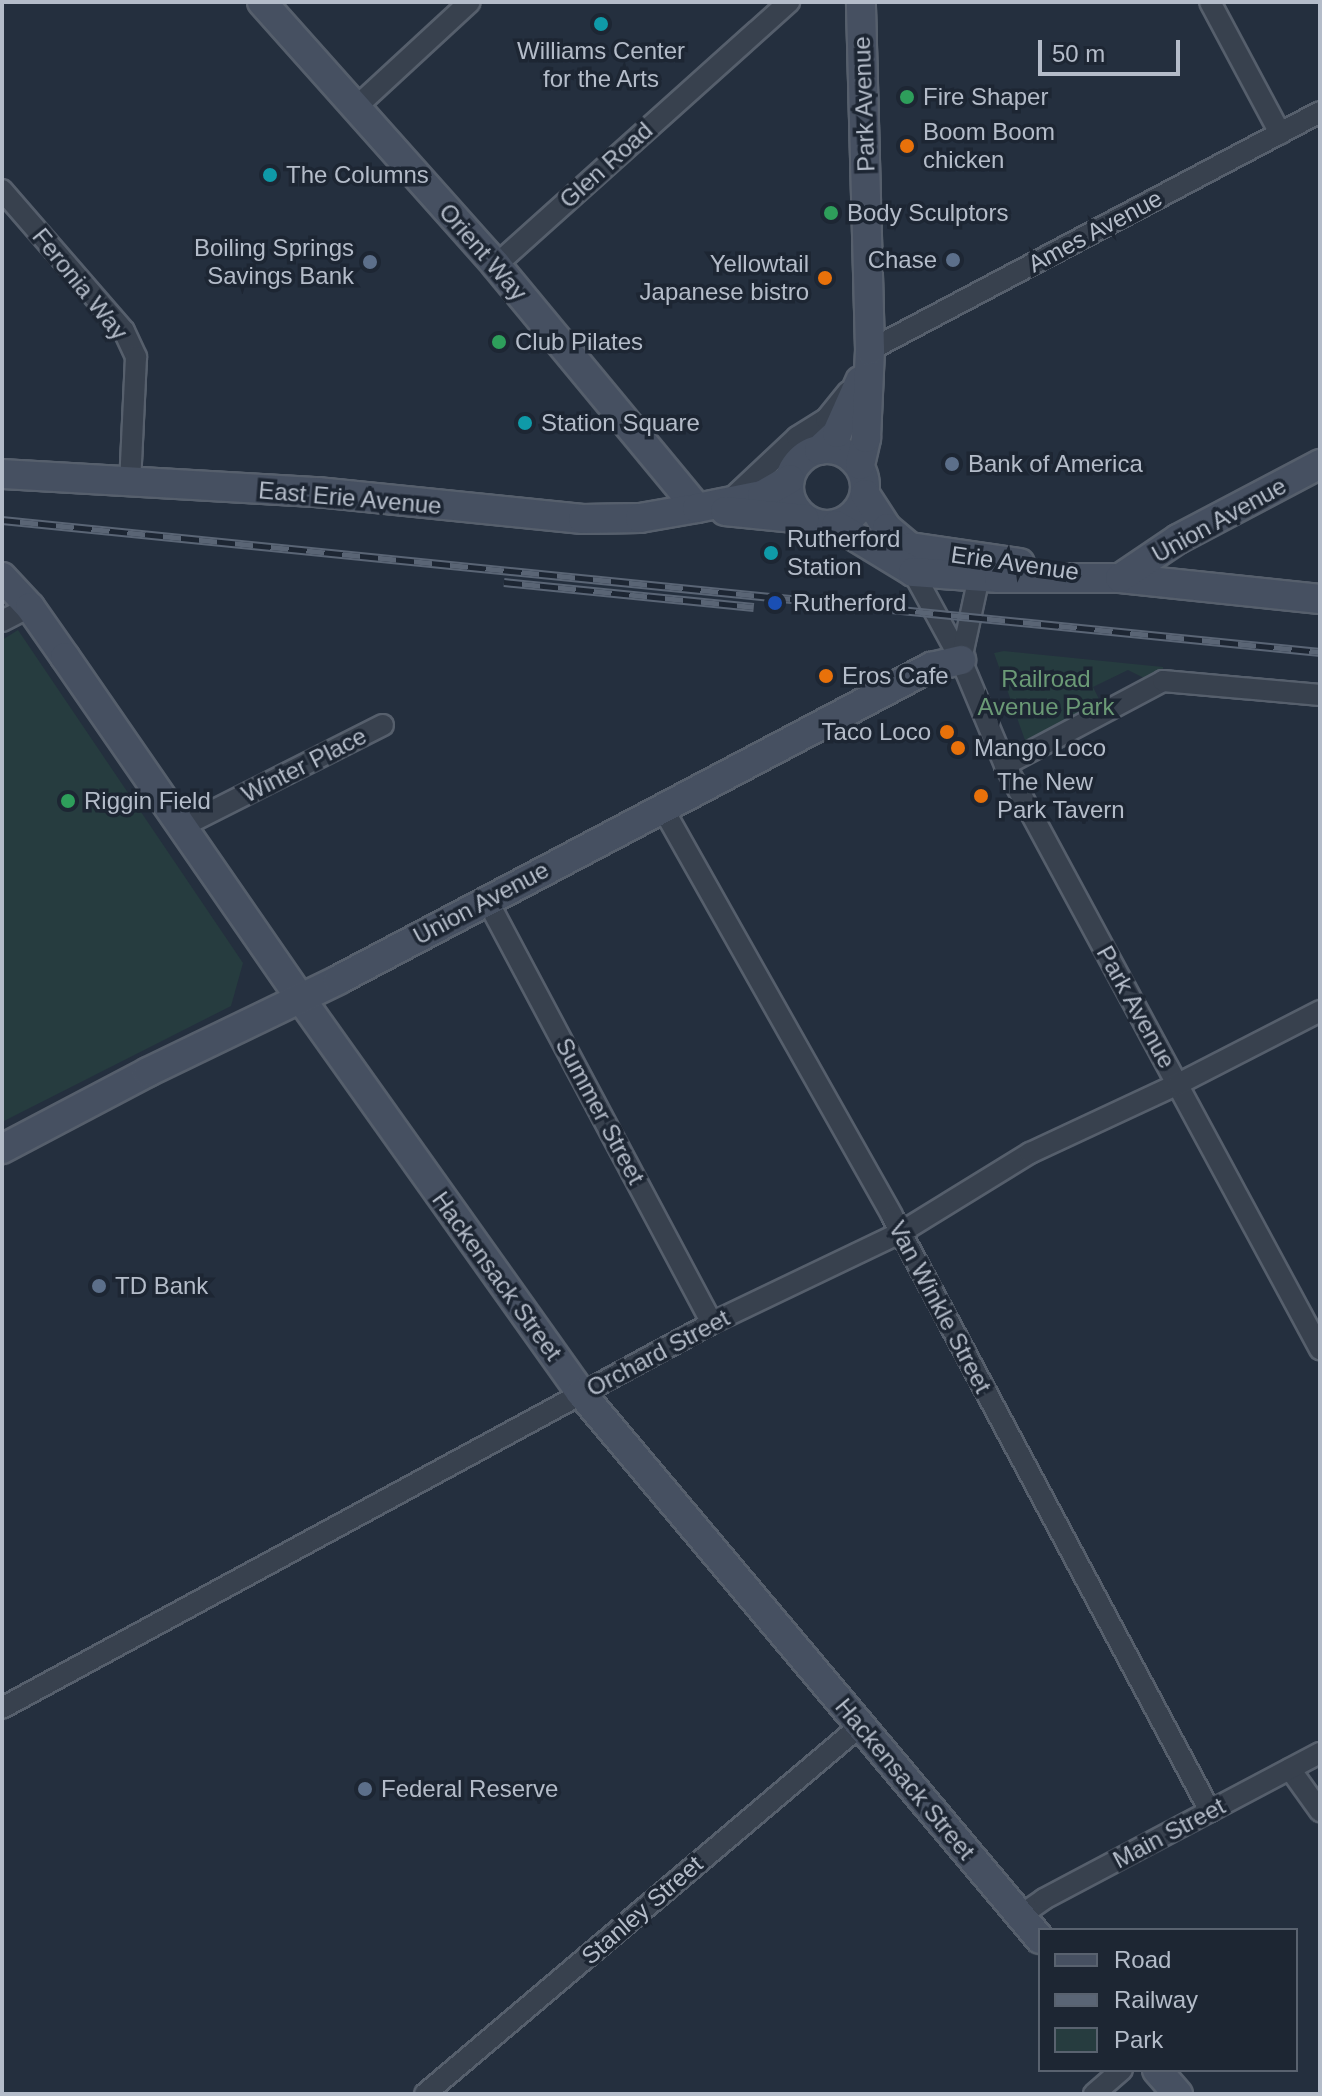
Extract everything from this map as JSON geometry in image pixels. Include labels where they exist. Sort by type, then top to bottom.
[{"type":"main road","name":"Orient Way","points":[[262,2],[496,265],[697,508]]},
{"type":"main road","name":"Park Avenue","points":[[860,465],[866,438],[861,2]]},
{"type":"main road","name":"Park Avenue","points":[[819,450],[842,423],[866,362]]},
{"type":"main road","points":[[911,559],[865,494],[860,465],[839,451],[819,450],[803,457],[790,479],[791,501],[805,519],[836,525],[911,559],[979,577],[1120,578],[1320,599]]},
{"type":"main road","name":"Union Avenue","points":[[1120,578],[1178,539],[1320,464]]},
{"type":"main road","name":"East Erie Avenue","points":[[2,474],[317,492],[583,519],[640,518],[697,508],[762,495],[790,479]]},
{"type":"main road","points":[[836,525],[857,511],[865,494]]},
{"type":"main road","name":"East Erie Avenue","points":[[697,508],[805,519]]},
{"type":"main road","name":"Erie Avenue","points":[[911,559],[1120,578]]},
{"type":"main road","name":"Hackensack Street","points":[[2,577],[30,607],[301,999],[581,1393],[1038,1937]]},
{"type":"main road","name":"Union Avenue","points":[[2,1149],[148,1072],[301,999],[931,667],[961,660]]},
{"type":"main road","points":[[1159,2072],[1178,2094]]},
{"type":"street","points":[[355,108],[470,2]]},
{"type":"street","name":"Glen Road","points":[[496,265],[789,2]]},
{"type":"street","points":[[1210,2],[1280,133]]},
{"type":"street","name":"Ames Avenue","points":[[866,362],[1320,112]]},
{"type":"street","name":"Feronia Way","points":[[2,190],[124,331],[136,357],[130,483]]},
{"type":"street","points":[[728,502],[797,437],[826,419],[866,362]]},
{"type":"street","name":"Park Avenue","points":[[911,559],[961,660],[1005,765],[1320,1349]]},
{"type":"street","points":[[961,660],[979,577]]},
{"type":"street","points":[[2,621],[30,607]]},
{"type":"street","points":[[1005,765],[1163,681],[1320,695]]},
{"type":"street","name":"Winter Place","points":[[183,826],[383,725]]},
{"type":"street","name":"Van Winkle Street","points":[[662,807],[900,1233],[1210,1811]]},
{"type":"street","name":"Summer Street","points":[[487,900],[712,1323]]},
{"type":"street","name":"Orchard Street","points":[[2,1708],[712,1323],[900,1233],[1030,1153],[1178,1084],[1320,1011]]},
{"type":"street","name":"Stanley Street","points":[[425,2094],[860,1726]]},
{"type":"street","name":"Main Street","points":[[1020,1916],[1044,1899],[1320,1753]]},
{"type":"street","points":[[1290,1769],[1320,1811]]},
{"type":"street","points":[[1094,2094],[1120,2072]]},
{"type":"green space","name":"Riggin Field","points":[[18,630],[243,963],[231,1006],[2,1122],[2,640]]},
{"type":"green space","name":"Railroad Avenue Park","points":[[1004,651],[1163,667],[1163,674],[1148,680],[1128,670],[1093,687],[1099,699],[1095,708],[1026,743],[994,653]]},
{"type":"railway","points":[[2,520],[1320,652]]},
{"type":"railway","points":[[504,582],[754,607]]},
{"type":"place","name":"Williams Center for the Arts","points":[[601,24]]},
{"type":"place","name":"Fire Shaper","points":[[907,97]]},
{"type":"place","name":"Boom Boom chicken","points":[[907,146]]},
{"type":"place","name":"The Columns","points":[[270,175]]},
{"type":"place","name":"Body Sculptors","points":[[831,213]]},
{"type":"place","name":"Chase","points":[[953,260]]},
{"type":"place","name":"Boiling Springs Savings Bank","points":[[370,262]]},
{"type":"place","name":"Yellowtail Japanese bistro","points":[[825,278]]},
{"type":"place","name":"Club Pilates","points":[[499,342]]},
{"type":"place","name":"Station Square","points":[[525,423]]},
{"type":"place","name":"Bank of America","points":[[952,464]]},
{"type":"place","name":"Rutherford Station","points":[[771,553]]},
{"type":"place","name":"Rutherford","points":[[775,603]]},
{"type":"place","name":"Eros Cafe","points":[[826,676]]},
{"type":"place","name":"Taco Loco","points":[[947,732]]},
{"type":"place","name":"Mango Loco","points":[[958,748]]},
{"type":"place","name":"The New Park Tavern","points":[[981,796]]},
{"type":"place","name":"Riggin Field","points":[[68,801]]},
{"type":"place","name":"TD Bank","points":[[99,1286]]},
{"type":"place","name":"Federal Reserve","points":[[365,1789]]}]
